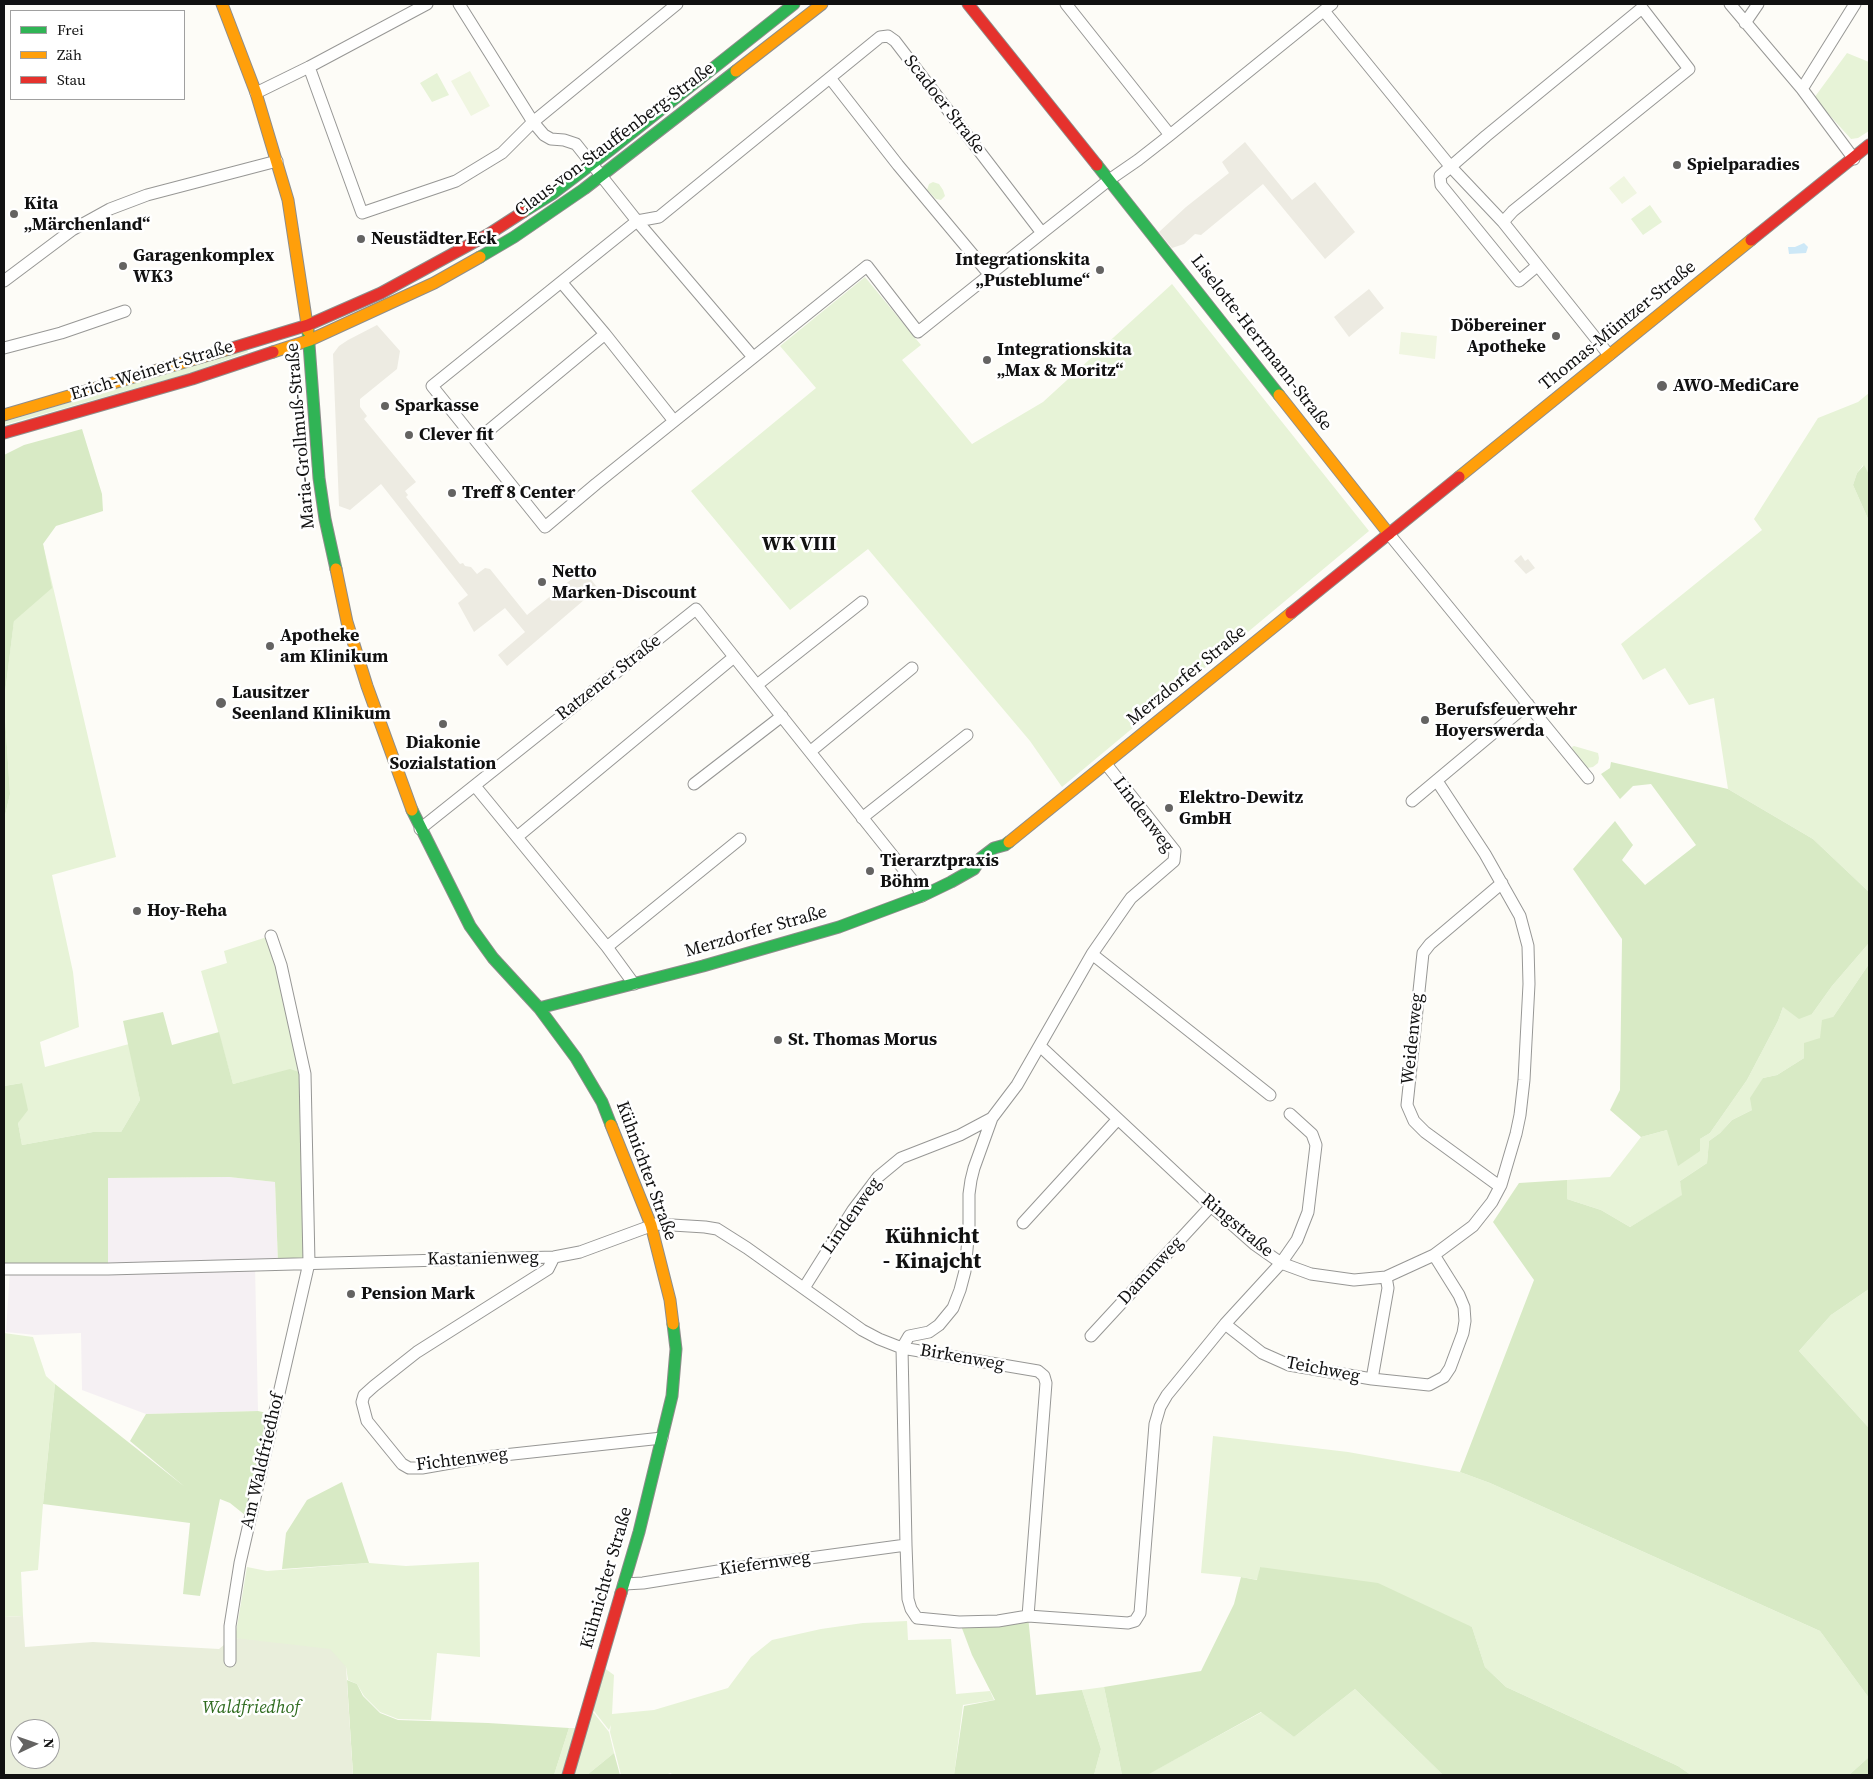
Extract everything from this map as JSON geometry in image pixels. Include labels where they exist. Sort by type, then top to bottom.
[{"type":"street","name":"Maria-Grollmuß-Straße","points":[[222,4],[256,93],[278,161],[288,200],[310,340],[319,478],[326,525],[343,606],[367,686],[405,794],[420,828]]},
{"type":"street","points":[[256,93],[427,4]]},
{"type":"street","points":[[459,4],[544,135],[551,140],[564,140],[576,144],[638,222],[753,357]]},
{"type":"street","points":[[309,67],[362,213],[456,181],[502,153],[534,122],[677,4]]},
{"type":"street","name":"Claus-von-Stauffenberg-Straße","points":[[308,325],[381,293],[489,234],[544,199],[592,164],[794,4]]},
{"type":"street","name":"Claus-von-Stauffenberg-Straße","points":[[310,340],[450,274],[514,237],[602,176],[822,4]]},
{"type":"street","name":"Liselotte-Herrmann-Straße","points":[[968,4],[1389,534],[1588,778]]},
{"type":"street","points":[[1066,4],[1170,135]]},
{"type":"street","points":[[1730,4],[1802,89],[1854,159]]},
{"type":"street","points":[[1745,23],[1758,4]]},
{"type":"street","points":[[1802,89],[1855,4]]},
{"type":"street","points":[[1503,222],[1521,205],[1689,69],[1641,6],[1440,176],[1441,184],[1519,281],[1537,266]]},
{"type":"street","points":[[638,222],[432,386],[544,527],[867,266],[918,332],[1109,180],[1170,135],[1328,8],[1450,166],[1503,222],[1609,355]]},
{"type":"street","name":"Scadoer Straße","points":[[638,222],[659,217],[880,37],[888,36],[894,41],[1042,233]]},
{"type":"street","points":[[830,78],[898,165],[989,274]]},
{"type":"street","name":"Thomas-Müntzer-Straße","points":[[1389,534],[1869,145]]},
{"type":"street","points":[[4,281],[72,230],[110,209],[146,195],[278,161]]},
{"type":"street","points":[[562,283],[674,421]]},
{"type":"street","points":[[4,348],[61,333],[125,311]]},
{"type":"street","name":"Erich-Weinert-Straße","points":[[4,415],[308,325]]},
{"type":"street","points":[[476,441],[605,334]]},
{"type":"street","name":"Erich-Weinert-Straße","points":[[4,433],[192,379],[310,340]]},
{"type":"street","name":"Merzdorfer Straße","points":[[539,1008],[634,984],[839,927],[922,896],[951,882],[974,869],[981,858],[994,848],[1005,845],[1389,534]]},
{"type":"street","points":[[757,685],[862,602]]},
{"type":"street","name":"Ratzener Straße","points":[[420,828],[696,609],[917,886],[922,896]]},
{"type":"street","points":[[517,837],[734,657]]},
{"type":"street","points":[[811,752],[912,668]]},
{"type":"street","points":[[1412,801],[1528,704]]},
{"type":"street","points":[[694,784],[782,716]]},
{"type":"street","points":[[862,818],[967,735]]},
{"type":"street","name":"Lindenweg","points":[[902,1348],[910,1336],[929,1332],[939,1325],[953,1308],[965,1271],[969,1228],[969,1194],[974,1168],[992,1118],[1017,1086],[1092,954],[1131,898],[1171,866],[1176,857],[1175,851],[1106,764]]},
{"type":"street","points":[[1437,781],[1502,883]]},
{"type":"street","points":[[475,786],[607,947],[634,984]]},
{"type":"street","name":"Kühnichter Straße","points":[[420,828],[470,926],[492,958],[539,1008],[576,1058],[602,1102],[651,1225],[670,1300],[676,1349],[672,1396],[624,1584],[568,1775]]},
{"type":"street","points":[[607,947],[740,839]]},
{"type":"street","name":"Ringstraße","points":[[1040,1046],[1254,1244],[1281,1262],[1304,1272],[1354,1280],[1386,1277],[1434,1255],[1473,1226],[1492,1202],[1501,1185],[1520,1115],[1525,1071],[1529,984],[1526,932],[1520,916],[1502,883]]},
{"type":"street","name":"Weidenweg","points":[[1501,1185],[1495,1183],[1425,1132],[1414,1122],[1407,1105],[1423,953],[1430,944],[1502,883]]},
{"type":"street","points":[[271,936],[281,965],[305,1074],[309,1263]]},
{"type":"street","points":[[1092,954],[1270,1095]]},
{"type":"street","points":[[1225,1324],[1281,1262],[1297,1240],[1308,1212],[1316,1145],[1312,1134],[1290,1114]]},
{"type":"street","name":"Lindenweg","points":[[804,1288],[864,1194],[878,1177],[901,1158],[968,1131],[992,1118]]},
{"type":"street","points":[[1023,1223],[1118,1119]]},
{"type":"street","points":[[968,1131],[976,1136],[983,1145]]},
{"type":"street","name":"Dammweg","points":[[1091,1336],[1211,1206]]},
{"type":"street","points":[[651,1225],[672,1224],[717,1229],[862,1330],[902,1348]]},
{"type":"street","name":"Kastanienweg","points":[[7,1269],[108,1269],[554,1257],[580,1252],[651,1225]]},
{"type":"street","name":"Teichweg","points":[[1225,1324],[1262,1353],[1280,1362],[1312,1370],[1429,1385],[1444,1377],[1450,1368],[1463,1333],[1465,1321],[1464,1307],[1459,1295],[1434,1255]]},
{"type":"street","name":"Fichtenweg","points":[[554,1257],[548,1269],[418,1352],[374,1386],[364,1395],[362,1402],[367,1421],[402,1464],[409,1468],[422,1468],[485,1457],[662,1438]]},
{"type":"street","name":"Am Waldfriedhof","points":[[230,1662],[230,1626],[240,1563],[309,1263]]},
{"type":"street","name":"Teichweg","points":[[1372,1379],[1388,1288],[1386,1277]]},
{"type":"street","name":"Birkenweg","points":[[1028,1616],[1046,1383],[1044,1376],[1038,1371],[902,1348],[908,1599],[911,1609],[917,1618],[959,1622],[998,1621],[1028,1616],[1128,1622],[1134,1621],[1140,1613],[1155,1424],[1160,1407],[1225,1324]]},
{"type":"street","name":"Kiefernweg","points":[[624,1584],[643,1583],[906,1545]]},
{"type":"shaded area","points":[[1245,142],[1292,200],[1315,182],[1355,232],[1325,259],[1263,184],[1201,235],[1195,234],[1184,244],[1172,248],[1159,232],[1186,207],[1229,173],[1222,162]]},
{"type":"shaded area","points":[[1369,289],[1384,308],[1349,337],[1334,317]]},
{"type":"shaded area","name":"Treff 8 Center","points":[[377,325],[400,351],[397,369],[360,399],[360,407],[367,416],[364,419],[416,482],[405,491],[408,495],[406,497],[460,564],[463,563],[465,566],[471,567],[477,574],[485,568],[490,569],[527,615],[583,570],[598,588],[507,666],[498,655],[525,632],[505,608],[474,632],[458,603],[468,595],[381,484],[350,510],[339,506],[333,354],[339,346],[348,340]]},
{"type":"shaded area","points":[[1521,555],[1525,561],[1528,559],[1535,568],[1526,574],[1514,561]]},
{"type":"shaded area","points":[[229,1177],[275,1182],[278,1263],[108,1269],[108,1178]]},
{"type":"shaded area","points":[[255,1265],[258,1411],[146,1414],[82,1390],[81,1333],[35,1335],[6,1332],[10,1269]]},
{"type":"green space","points":[[1847,53],[1869,62],[1869,131],[1858,138],[1851,139],[1814,98]]},
{"type":"green space","points":[[470,71],[490,106],[471,116],[451,81]]},
{"type":"green space","points":[[437,73],[449,95],[432,102],[420,83]]},
{"type":"green space","points":[[1624,176],[1637,193],[1622,204],[1609,188]]},
{"type":"green space","points":[[933,182],[939,184],[943,190],[945,196],[941,200],[936,199],[927,190],[929,184]]},
{"type":"green space","points":[[1650,205],[1662,222],[1643,235],[1631,219]]},
{"type":"green space","points":[[865,277],[921,345],[902,360],[972,444],[1043,402],[1172,284],[1369,531],[1062,787],[1030,741],[868,549],[790,610],[691,491],[816,388],[780,346]]},
{"type":"green space","points":[[1401,332],[1437,336],[1435,359],[1399,354]]},
{"type":"green space","points":[[247,349],[248,352],[190,373],[4,425],[4,422]]},
{"type":"green space","points":[[1869,393],[1869,474],[1863,465],[1857,473],[1853,485],[1869,521],[1869,892],[1813,839],[1728,789],[1714,698],[1689,705],[1665,668],[1643,680],[1621,644],[1762,530],[1754,519],[1818,418],[1858,402]]},
{"type":"green space","points":[[82,429],[102,494],[103,511],[56,526],[43,544],[52,588],[14,621],[4,701],[4,455],[24,445]]},
{"type":"green space","points":[[1864,465],[1869,474],[1869,521],[1853,485],[1857,473]]},
{"type":"green space","points":[[43,544],[116,857],[52,875],[73,972],[79,1027],[40,1042],[45,1067],[129,1044],[140,1100],[121,1132],[93,1132],[22,1145],[18,1123],[22,1083],[4,1086],[4,820],[10,794],[4,701],[14,620],[43,545],[4,550]]},
{"type":"green space","points":[[4,701],[10,794],[4,820]]},
{"type":"green space","points":[[1572,747],[1598,753],[1598,763],[1593,767],[1587,768],[1573,752]]},
{"type":"green space","points":[[1611,762],[1728,789],[1813,839],[1869,892],[1869,943],[1832,986],[1812,1014],[1799,1019],[1783,1007],[1778,1021],[1747,1080],[1710,1133],[1700,1139],[1700,1151],[1678,1166],[1667,1130],[1641,1137],[1610,1110],[1620,1090],[1622,939],[1573,869],[1615,821],[1633,845],[1622,860],[1645,885],[1696,845],[1651,784],[1633,786],[1620,799],[1601,774],[1610,768]]},
{"type":"green space","points":[[270,936],[305,1074],[290,1070],[233,1084],[201,971],[227,963],[224,951]]},
{"type":"green space","points":[[1869,943],[1869,964],[1820,1038],[1804,1058],[1777,1075],[1763,1078],[1752,1110],[1732,1120],[1720,1133],[1709,1141],[1707,1163],[1680,1181],[1683,1195],[1630,1227],[1601,1210],[1567,1199],[1567,1180],[1610,1177],[1641,1137],[1667,1130],[1700,1139],[1710,1133],[1747,1080],[1778,1021],[1783,1007],[1812,1014],[1832,986]]},
{"type":"green space","points":[[1869,964],[1869,1289],[1831,1315],[1799,1351],[1869,1428],[1869,1698],[1820,1631],[1490,1483],[1460,1472],[1534,1280],[1493,1222],[1519,1183],[1567,1180],[1567,1199],[1601,1210],[1630,1227],[1682,1195],[1680,1181],[1707,1163],[1709,1141],[1720,1133],[1732,1120],[1752,1110],[1750,1098],[1763,1078],[1777,1075],[1804,1058],[1804,1043],[1820,1038],[1822,1020],[1833,1017]]},
{"type":"green space","points":[[163,1012],[172,1045],[219,1032],[233,1084],[290,1069],[305,1074],[309,1262],[278,1263],[275,1182],[229,1177],[108,1178],[108,1269],[4,1268],[4,1086],[22,1083],[28,1110],[18,1123],[22,1145],[93,1132],[121,1132],[140,1100],[123,1021]]},
{"type":"green space","points":[[1869,1289],[1869,1428],[1799,1351],[1831,1315]]},
{"type":"green space","points":[[4,1333],[33,1337],[46,1376],[55,1384],[38,1570],[21,1572],[23,1616],[4,1617]]},
{"type":"green space","points":[[55,1384],[185,1487],[130,1441],[146,1414],[258,1411],[267,1413],[245,1515],[230,1503],[220,1499],[200,1596],[183,1594],[190,1523],[43,1504]]},
{"type":"green space","points":[[1213,1436],[1348,1452],[1460,1472],[1490,1483],[1820,1631],[1869,1698],[1869,1757],[1849,1775],[1691,1775],[1678,1766],[1506,1687],[1485,1667],[1472,1627],[1260,1567],[1258,1580],[1201,1573]]},
{"type":"green space","points":[[342,1482],[369,1563],[282,1569],[286,1533],[307,1500]]},
{"type":"green space","points":[[479,1562],[480,1657],[437,1653],[431,1720],[398,1719],[380,1712],[364,1696],[357,1684],[348,1680],[346,1667],[235,1638],[247,1567],[267,1571],[369,1563],[406,1566]]},
{"type":"green space","points":[[1260,1567],[1378,1583],[1472,1627],[1485,1667],[1506,1687],[1678,1766],[1691,1775],[1443,1775],[1355,1689],[1294,1737],[1261,1712],[1149,1775],[1122,1775],[1104,1687],[1201,1671],[1234,1604],[1241,1577],[1257,1580]]},
{"type":"green space","name":"Waldfriedhof","points":[[23,1616],[25,1647],[93,1642],[219,1649],[235,1638],[330,1649],[346,1667],[353,1775],[4,1775],[4,1617]]},
{"type":"green space","points":[[1028,1616],[1036,1695],[1082,1690],[1101,1749],[1094,1775],[954,1775],[964,1706],[995,1700],[972,1655],[960,1623]]},
{"type":"green space","points":[[907,1621],[908,1640],[951,1639],[956,1694],[990,1691],[994,1700],[963,1705],[954,1775],[672,1775],[671,1773],[665,1775],[621,1775],[610,1732],[611,1725],[609,1730],[590,1706],[600,1665],[614,1675],[612,1714],[654,1710],[728,1688],[751,1657],[772,1640],[821,1629],[863,1623]]},
{"type":"green space","points":[[347,1680],[357,1684],[363,1696],[380,1713],[398,1720],[569,1728],[554,1775],[353,1775]]},
{"type":"green space","points":[[1104,1687],[1122,1775],[1094,1775],[1101,1749],[1082,1690]]},
{"type":"green space","points":[[1355,1689],[1443,1775],[1148,1774],[1262,1712],[1294,1737]]},
{"type":"green space","points":[[589,1707],[609,1732],[614,1753],[587,1775],[568,1775]]},
{"type":"green space","points":[[569,1728],[576,1728],[567,1775],[554,1775]]},
{"type":"green space","points":[[614,1753],[620,1775],[587,1775]]},
{"type":"green space","points":[[1869,1757],[1869,1775],[1849,1775]]},
{"type":"water","points":[[1804,243],[1808,247],[1806,253],[1789,254],[1788,247],[1795,247]]},
{"type":"traffic: fast","points":[[523,212],[552,194],[610,150],[794,4]]},
{"type":"traffic: fast","points":[[480,257],[514,237],[584,189],[736,71]]},
{"type":"traffic: fast","points":[[1097,165],[1279,395]]},
{"type":"traffic: fast","points":[[308,331],[319,478],[325,519],[336,569]]},
{"type":"traffic: fast","points":[[412,810],[470,926],[493,958],[539,1008],[576,1058],[602,1102],[611,1125]]},
{"type":"traffic: fast","points":[[539,1008],[703,966],[839,927],[922,896],[951,882],[974,869],[981,858],[994,848],[1009,842]]},
{"type":"traffic: fast","points":[[621,1593],[639,1532],[672,1396],[676,1349],[673,1324]]},
{"type":"traffic: slow","points":[[222,4],[256,93],[288,200],[308,331]]},
{"type":"traffic: slow","points":[[736,71],[822,4]]},
{"type":"traffic: slow","points":[[1459,477],[1751,240]]},
{"type":"traffic: slow","points":[[273,352],[310,340],[434,283],[480,257]]},
{"type":"traffic: slow","points":[[4,415],[229,349]]},
{"type":"traffic: slow","points":[[1279,395],[1389,534]]},
{"type":"traffic: slow","points":[[336,569],[347,622],[367,686],[412,810]]},
{"type":"traffic: slow","points":[[1009,842],[1291,613]]},
{"type":"traffic: slow","points":[[611,1125],[651,1225],[670,1300],[673,1324]]},
{"type":"traffic: jam","points":[[968,4],[1097,165]]},
{"type":"traffic: jam","points":[[1751,240],[1869,145]]},
{"type":"traffic: jam","points":[[229,349],[308,325],[381,293],[489,234],[523,212]]},
{"type":"traffic: jam","points":[[4,433],[192,379],[273,352]]},
{"type":"traffic: jam","points":[[1291,613],[1459,477]]},
{"type":"traffic: jam","points":[[568,1775],[621,1593]]},
{"type":"place","name":"Spielparadies","points":[[1677,165]]},
{"type":"place","name":"Kita „Märchenland“","points":[[14,214]]},
{"type":"place","name":"Neustädter Eck","points":[[361,239]]},
{"type":"place","name":"Garagenkomplex WK3","points":[[123,266]]},
{"type":"place","name":"Integrationskita „Pusteblume“","points":[[1100,270]]},
{"type":"place","name":"Döbereiner Apotheke","points":[[1556,336]]},
{"type":"place","name":"Integrationskita „Max & Moritz“","points":[[987,360]]},
{"type":"place","name":"AWO-MediCare","points":[[1662,386]]},
{"type":"place","name":"Sparkasse","points":[[385,406]]},
{"type":"place","name":"Clever fit","points":[[409,435]]},
{"type":"place","name":"Treff 8 Center","points":[[452,493]]},
{"type":"place","name":"Netto Marken-Discount","points":[[542,582]]},
{"type":"place","name":"Apotheke am Klinikum","points":[[270,646]]},
{"type":"place","name":"Lausitzer Seenland Klinikum","points":[[221,703]]},
{"type":"place","name":"Berufsfeuerwehr Hoyerswerda","points":[[1425,720]]},
{"type":"place","name":"Diakonie Sozialstation","points":[[443,724]]},
{"type":"place","name":"Elektro-Dewitz GmbH","points":[[1169,808]]},
{"type":"place","name":"Tierarztpraxis Böhm","points":[[870,871]]},
{"type":"place","name":"Hoy-Reha","points":[[137,911]]},
{"type":"place","name":"St. Thomas Morus","points":[[778,1040]]},
{"type":"place","name":"Pension Mark","points":[[351,1294]]},
{"type":"district","name":"WK VIII","points":[[799,545]]},
{"type":"district","name":"Kühnicht - Kinajcht","points":[[932,1250]]}]
